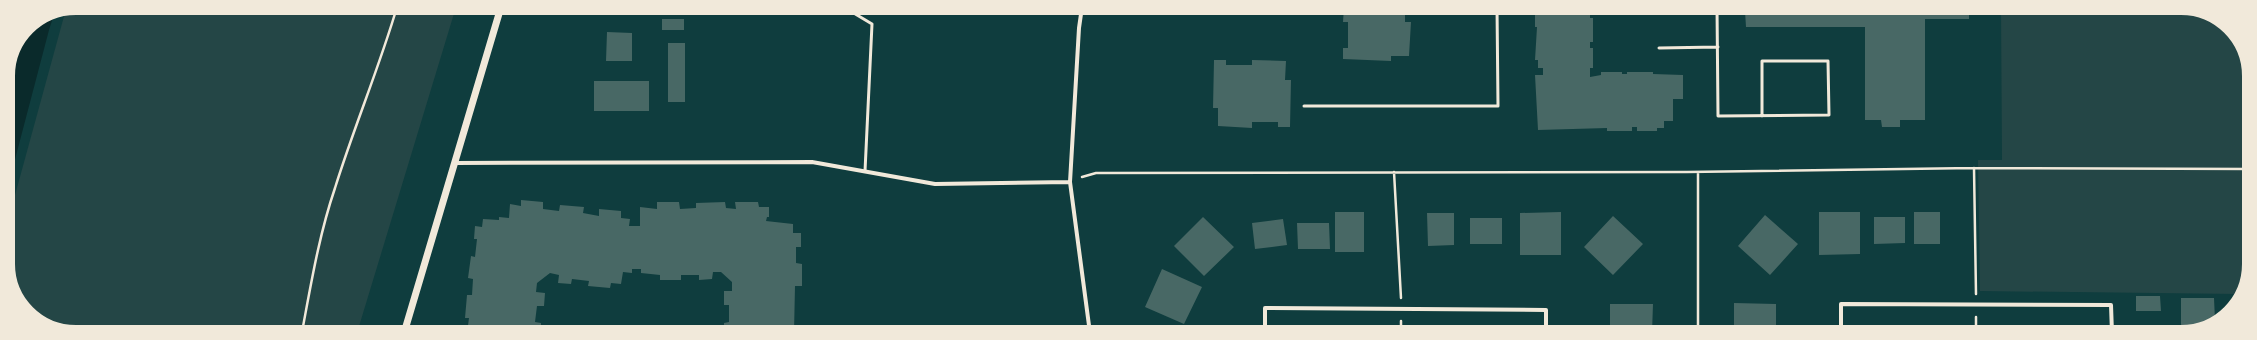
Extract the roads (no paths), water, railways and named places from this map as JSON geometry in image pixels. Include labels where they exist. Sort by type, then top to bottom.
[{"type":"street","points":[[406,326],[499,14]]},
{"type":"street","points":[[1081,14],[1070,182],[1089,326]]},
{"type":"street","points":[[455,163],[812,162],[934,184],[1070,182]]},
{"type":"street","points":[[1841,326],[1841,304],[2111,305],[2112,326]]},
{"type":"street","points":[[1266,326],[1265,308],[1402,307],[1546,310],[1546,326]]},
{"type":"lane","points":[[855,14],[872,24],[866,171]]},
{"type":"lane","points":[[1304,106],[1498,106],[1497,14]]},
{"type":"lane","points":[[1717,14],[1718,116],[1762,116],[1829,115],[1828,62],[1762,62],[1762,116]]},
{"type":"lane","points":[[1659,48],[1718,47]]}]
